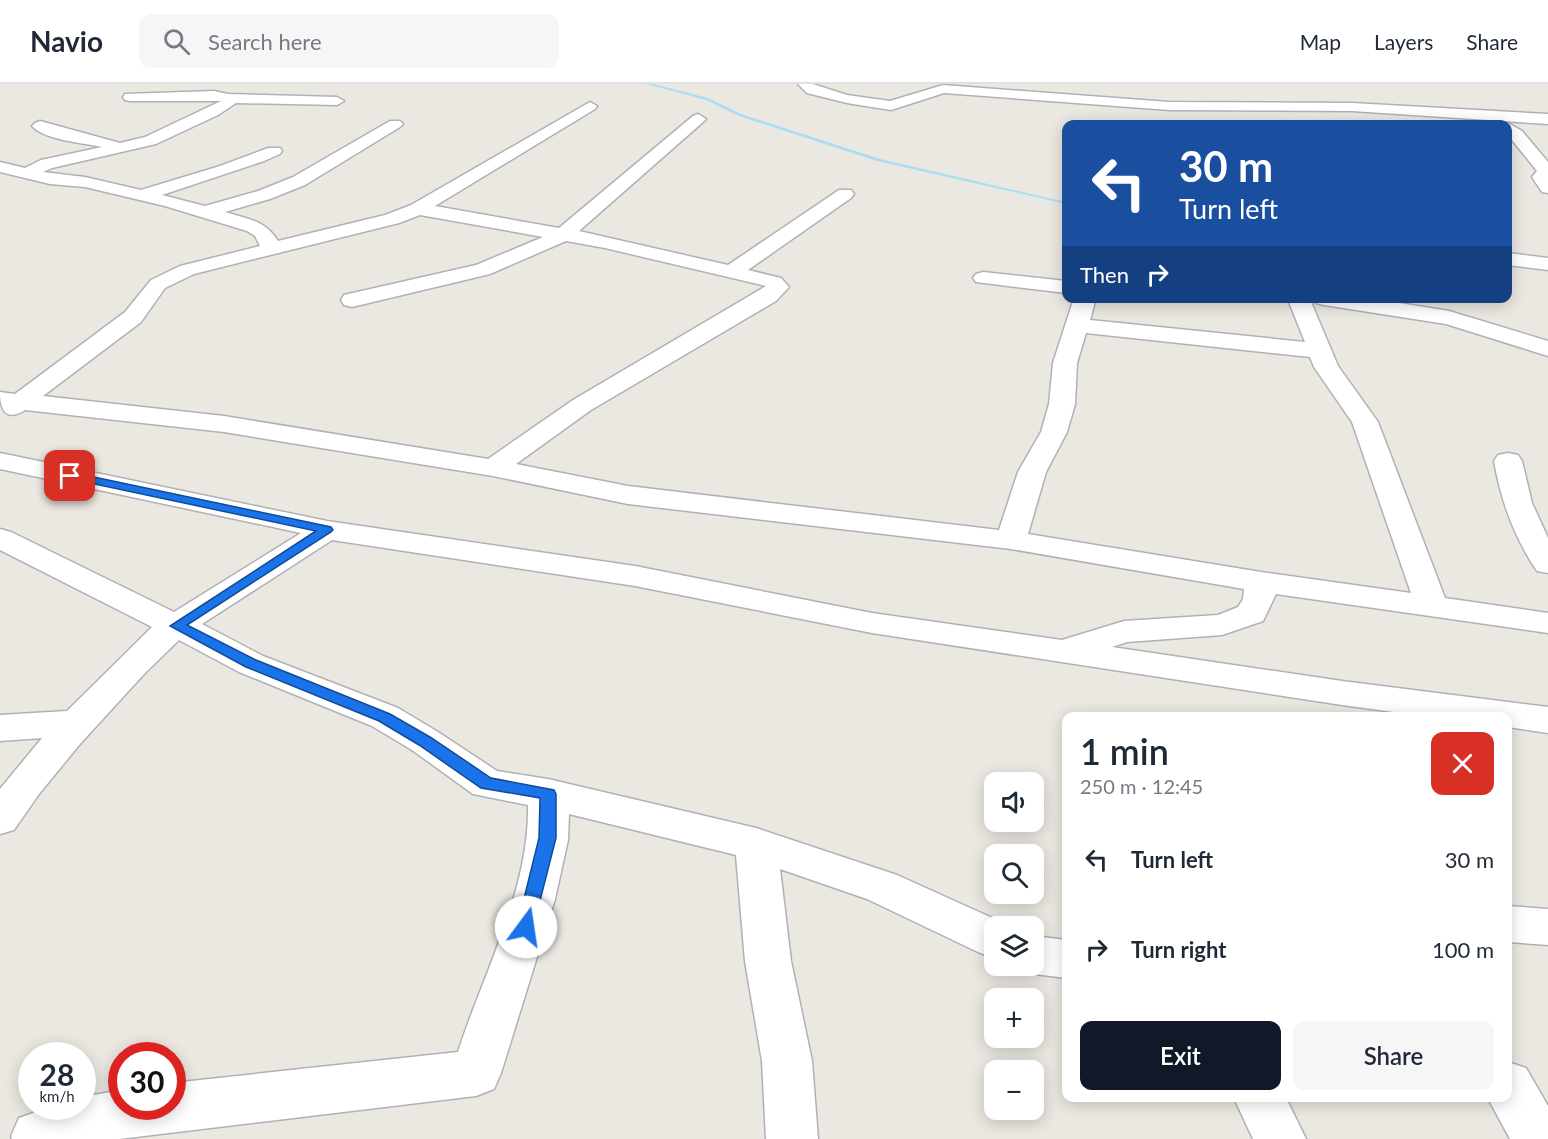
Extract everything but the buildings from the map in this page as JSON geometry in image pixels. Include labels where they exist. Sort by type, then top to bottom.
[{"type":"street","points":[[805,84],[812,90],[847,99],[891,105],[943,89],[1169,106],[1352,107],[1457,120]]},
{"type":"street","points":[[1252,88],[1267,105]]},
{"type":"street","points":[[130,97],[186,89],[229,98],[337,100]]},
{"type":"street","points":[[28,173],[47,164],[157,139],[213,112],[228,103],[229,98]]},
{"type":"street","points":[[0,415],[11,401],[133,316],[158,284],[169,277],[187,270],[392,219],[418,209],[562,120],[590,106]]},
{"type":"street","points":[[1169,106],[1174,120]]},
{"type":"street","points":[[1352,107],[1352,120]]},
{"type":"street","points":[[352,300],[483,270],[563,235],[698,119]]},
{"type":"street","points":[[1512,125],[1548,119]]},
{"type":"street","points":[[206,212],[264,195],[299,181],[395,124]]},
{"type":"street","points":[[40,126],[58,133],[127,147]]},
{"type":"street","points":[[1512,128],[1537,137]]},
{"type":"street","points":[[1512,134],[1547,172],[1541,177],[1548,188]]},
{"type":"street","points":[[141,195],[210,176],[274,151]]},
{"type":"street","points":[[0,167],[50,179],[85,182],[206,212],[254,227],[263,233],[272,249]]},
{"type":"street","points":[[733,271],[845,194]]},
{"type":"street","points":[[418,209],[563,235],[733,271],[774,282],[778,287],[768,296],[582,405],[493,468]]},
{"type":"street","points":[[1512,260],[1548,264]]},
{"type":"street","points":[[983,279],[1062,287]]},
{"type":"street","points":[[1011,540],[1032,472],[1054,432],[1062,404],[1065,363],[1084,303]]},
{"type":"street","points":[[1300,303],[1326,367],[1365,422],[1432,608]]},
{"type":"street","points":[[1355,303],[1449,318],[1548,349]]},
{"type":"street","points":[[1077,325],[1319,351]]},
{"type":"street","points":[[11,401],[224,424],[493,468],[628,495],[1011,540],[1261,582],[1548,623]]},
{"type":"street","points":[[0,461],[327,530],[635,576],[872,623],[1064,651],[1343,705],[1439,712]]},
{"type":"street","points":[[1508,461],[1514,496],[1530,536],[1548,564]]},
{"type":"street","points":[[0,819],[22,787],[76,723],[154,642],[327,530]]},
{"type":"street","points":[[0,538],[251,664],[385,717],[425,741],[487,784],[548,794],[756,844],[882,887],[984,934]]},
{"type":"street","points":[[1064,651],[1124,632],[1222,625],[1251,614],[1258,599],[1261,582]]},
{"type":"street","points":[[1512,717],[1548,720]]},
{"type":"street","points":[[0,728],[76,723]]},
{"type":"street","points":[[186,1105],[476,1073],[491,1019],[526,927],[548,838],[548,794]]},
{"type":"street","points":[[756,844],[768,961],[787,1061],[792,1139]]},
{"type":"street","points":[[1512,924],[1548,927]]},
{"type":"street","points":[[1044,957],[1062,959]]},
{"type":"street","points":[[1512,1092],[1541,1139]]},
{"type":"street","points":[[1261,1102],[1280,1139]]},
{"type":"street","points":[[37,1136],[108,1116]]},
{"type":"waterway","points":[[649,84],[707,99],[740,115],[879,160],[1062,202]]},
{"type":"route","points":[[70,476],[327,530],[177,626],[251,664],[385,717],[425,741],[487,784],[548,794],[548,838],[526,927]]}]
